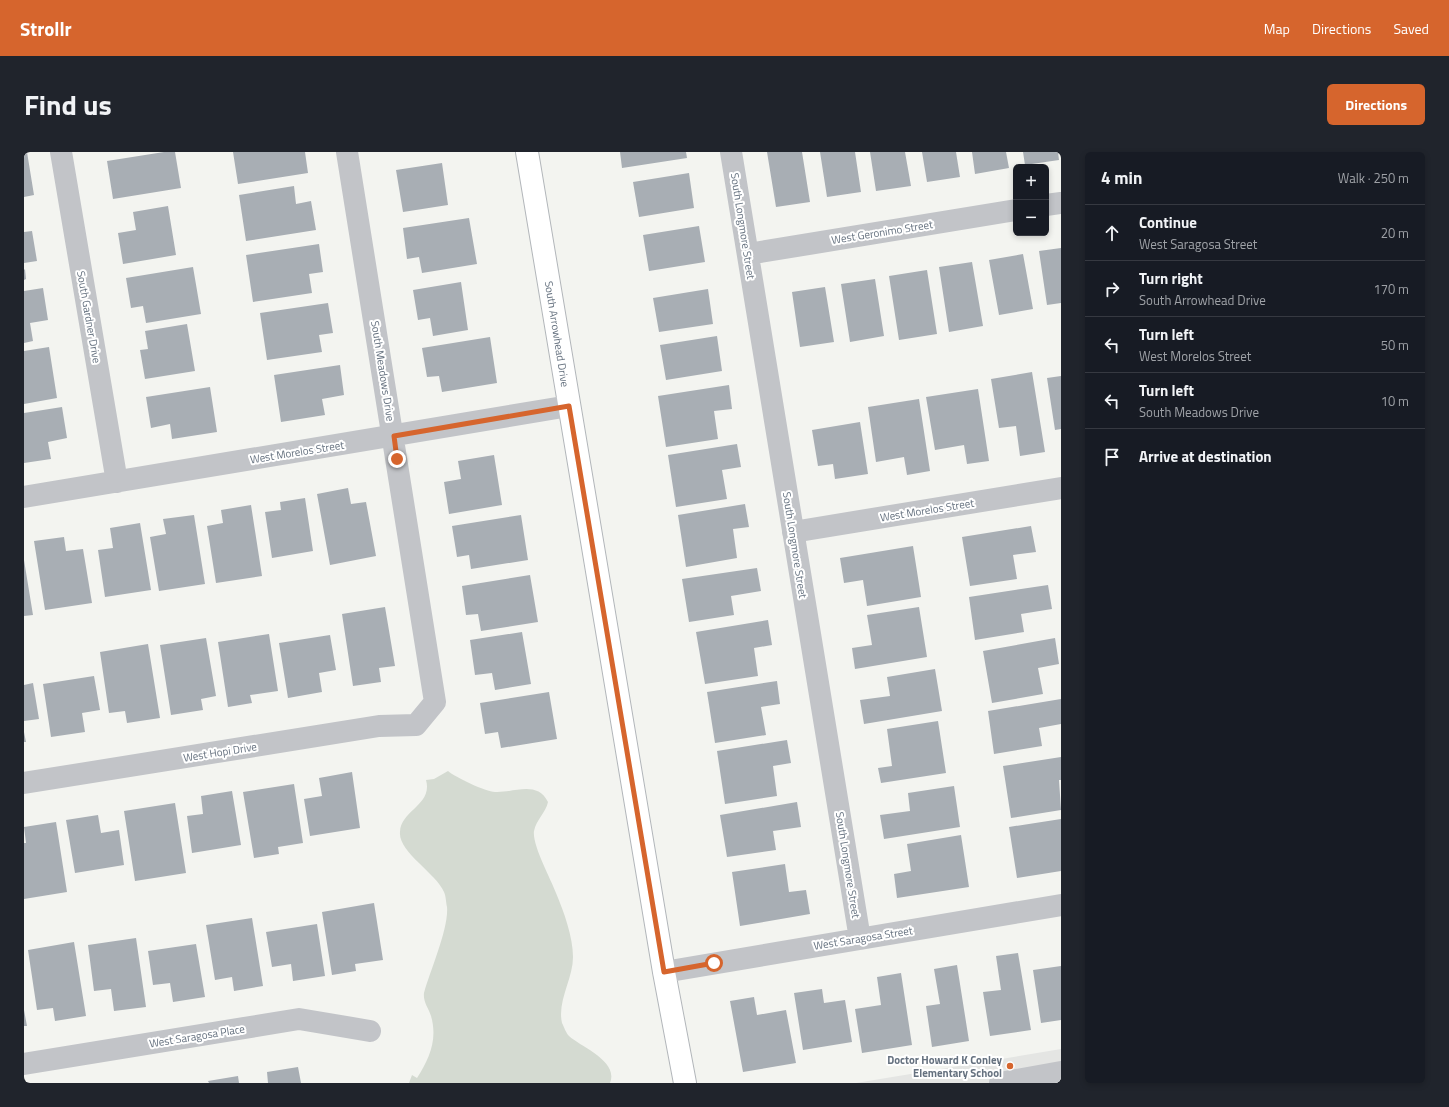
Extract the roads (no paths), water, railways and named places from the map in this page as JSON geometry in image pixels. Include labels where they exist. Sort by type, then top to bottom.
[{"type":"street","name":"South Gardner Drive","points":[[61,152],[117,482]]},
{"type":"street","name":"South Meadows Drive","points":[[347,152],[394,436],[435,702],[416,725]]},
{"type":"street","name":"South Arrowhead Drive","points":[[527,152],[664,972],[685,1083]]},
{"type":"street","name":"South Longmore Street","points":[[731,152],[860,939]]},
{"type":"street","points":[[1049,205],[1061,203]]},
{"type":"street","name":"West Geronimo Street","points":[[748,254],[1013,210]]},
{"type":"street","name":"West Morelos Street","points":[[24,497],[569,406]]},
{"type":"street","name":"West Morelos Street","points":[[793,532],[1061,488]]},
{"type":"street","name":"West Hopi Drive","points":[[24,783],[379,726],[416,725]]},
{"type":"street","name":"West Saragosa Street","points":[[664,972],[1061,905]]},
{"type":"street","name":"West Saragosa Place","points":[[24,1064],[299,1019],[370,1031]]},
{"type":"street","points":[[1000,1083],[1061,1072]]},
{"type":"place","name":"Doctor Howard K Conley Elementary School","points":[[1010,1066]]}]
